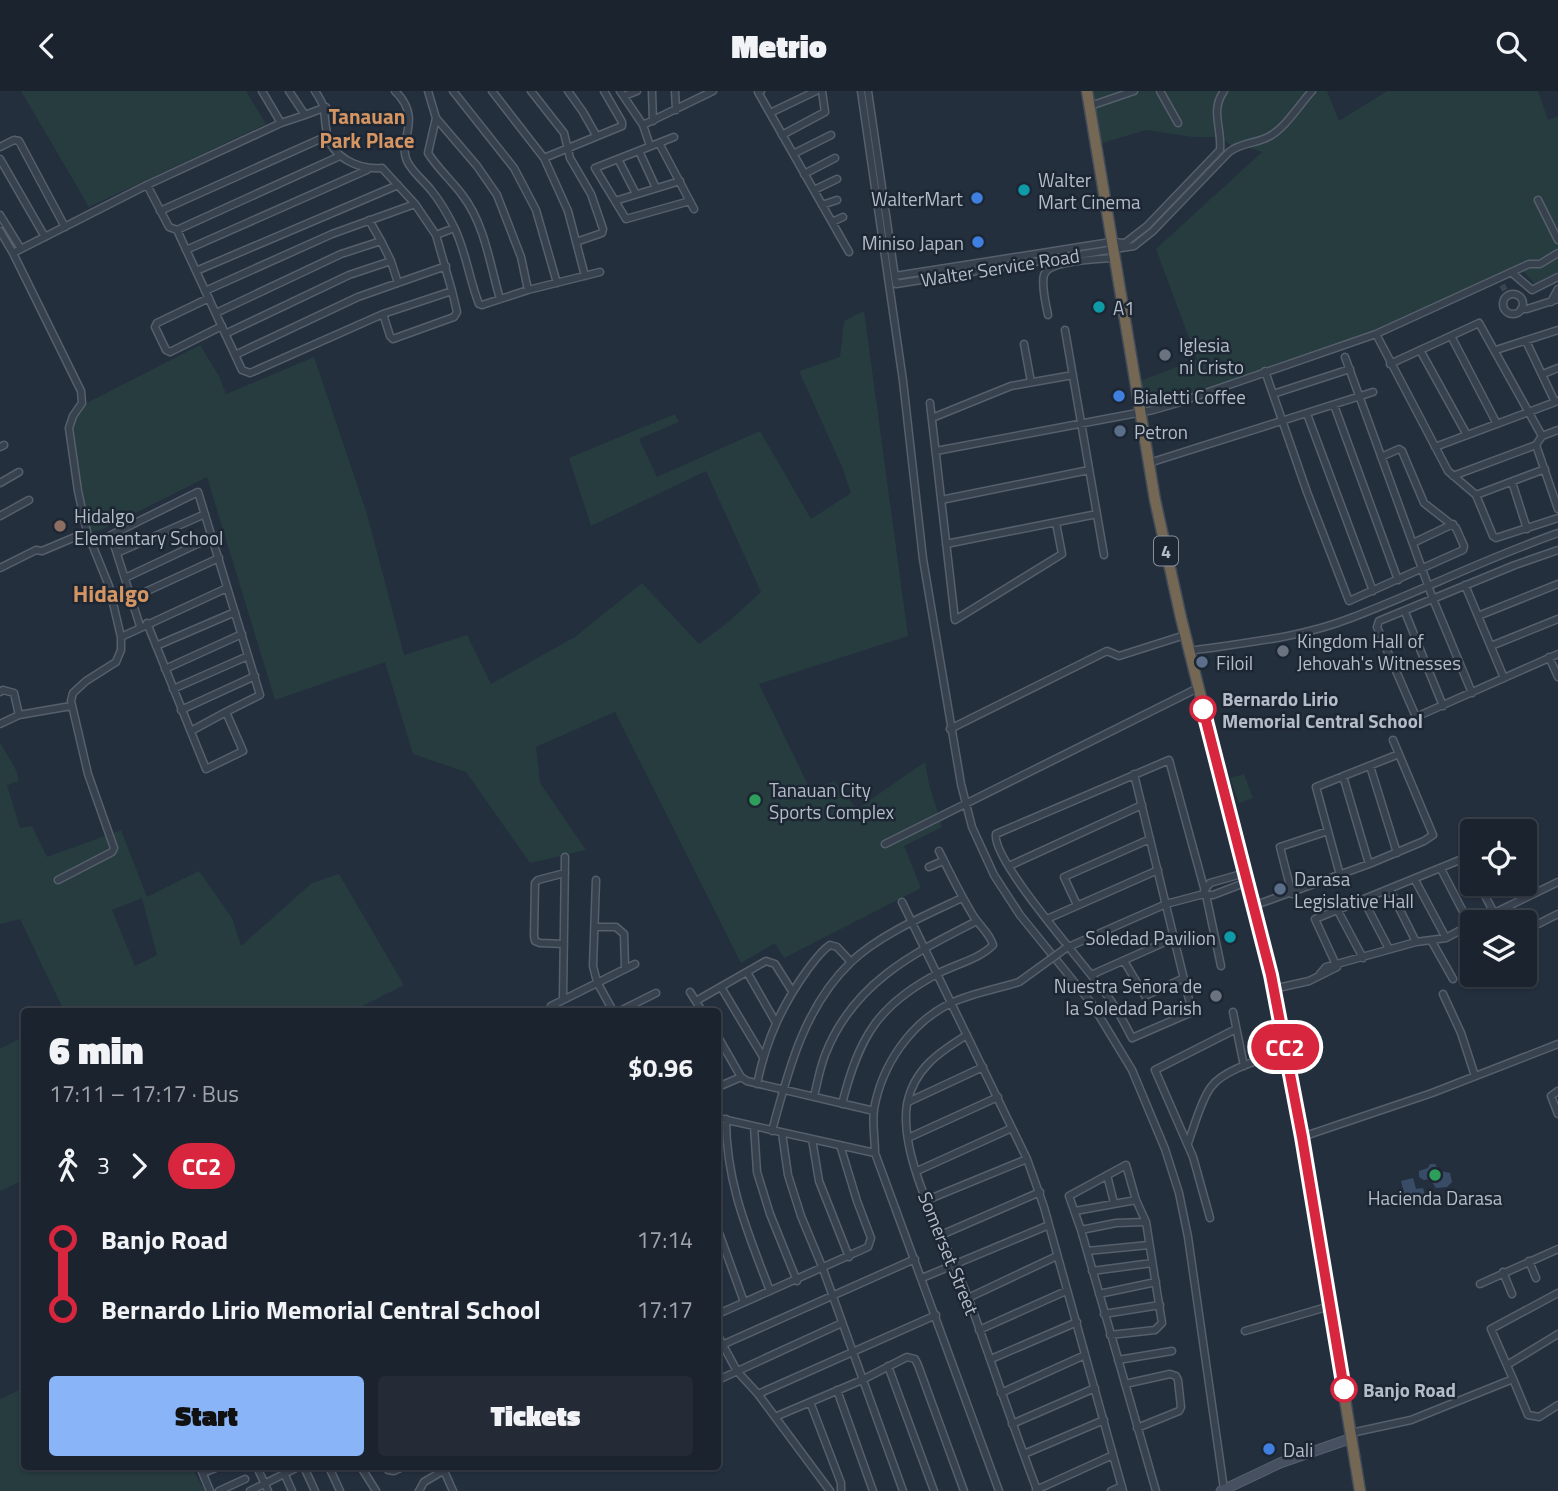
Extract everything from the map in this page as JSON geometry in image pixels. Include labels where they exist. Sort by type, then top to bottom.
[{"type":"highway","name":"4","points":[[1087,91],[1157,511],[1286,1051],[1360,1491]]},
{"type":"street","points":[[262,91],[281,123]]},
{"type":"street","points":[[289,91],[305,115]]},
{"type":"street","points":[[315,91],[326,107],[327,136],[340,156],[367,170]]},
{"type":"street","points":[[395,91],[403,99],[408,113],[405,154],[407,162],[435,194],[454,228],[479,303],[482,305],[600,272]]},
{"type":"street","points":[[428,91],[436,118],[477,166],[497,195],[521,257],[528,290]]},
{"type":"street","points":[[453,91],[514,168],[536,210],[557,282]]},
{"type":"street","points":[[492,91],[544,158],[564,199],[585,276]]},
{"type":"street","points":[[531,91],[564,133],[570,158],[591,194],[603,229],[601,233],[576,241]]},
{"type":"street","points":[[568,91],[596,135]]},
{"type":"street","points":[[544,158],[623,124],[604,91]]},
{"type":"street","points":[[637,91],[622,94],[643,125],[650,146]]},
{"type":"street","points":[[652,91],[653,121]]},
{"type":"street","points":[[675,91],[676,110]]},
{"type":"street","points":[[643,125],[713,91]]},
{"type":"street","points":[[761,91],[758,92],[849,252]]},
{"type":"street","points":[[770,113],[816,91]]},
{"type":"street","points":[[782,135],[825,112],[822,91]]},
{"type":"street","points":[[861,91],[903,381],[923,559],[950,729],[966,804],[972,827],[994,874],[1020,915],[1092,1005],[1132,1069],[1165,1149],[1179,1193],[1188,1237],[1222,1490],[1280,1463],[1352,1436],[1411,1420],[1513,1378]]},
{"type":"street","name":"Walter Service Road","points":[[868,91],[897,284],[1113,250]]},
{"type":"street","points":[[1090,106],[1134,91]]},
{"type":"street","points":[[1160,91],[1178,123]]},
{"type":"street","points":[[1223,153],[1216,108],[1224,91]]},
{"type":"street","points":[[1048,315],[1044,275],[1048,270],[1134,246],[1145,238],[1223,153],[1275,133],[1312,91]]},
{"type":"street","points":[[17,251],[147,185],[281,123],[326,107]]},
{"type":"street","points":[[436,118],[428,153],[464,197],[481,231],[500,299]]},
{"type":"street","points":[[793,154],[831,135]]},
{"type":"street","points":[[160,211],[327,136]]},
{"type":"street","points":[[674,137],[595,168],[626,219],[690,201]]},
{"type":"street","points":[[0,147],[14,140],[19,141],[65,227]]},
{"type":"street","points":[[659,142],[694,209]]},
{"type":"street","points":[[639,151],[656,188]]},
{"type":"street","points":[[147,185],[169,227],[177,230],[340,156]]},
{"type":"street","points":[[804,174],[835,158]]},
{"type":"street","points":[[0,159],[45,237]]},
{"type":"street","points":[[618,159],[636,194]]},
{"type":"street","points":[[186,250],[367,170],[382,168],[415,204],[436,235],[457,312],[454,317],[393,339],[383,314]]},
{"type":"street","points":[[814,190],[837,179]]},
{"type":"street","points":[[615,201],[680,181]]},
{"type":"street","points":[[196,271],[398,185]]},
{"type":"street","points":[[822,205],[837,199]]},
{"type":"street","points":[[1538,200],[1557,235]]},
{"type":"street","points":[[222,326],[170,352],[166,350],[156,325],[207,295],[332,234],[415,204]]},
{"type":"street","points":[[0,215],[81,391],[82,403],[73,416],[70,435],[78,491],[87,532],[109,586],[121,637],[121,650],[116,662],[86,681],[73,693],[71,706],[88,774],[114,848],[112,852],[58,880]]},
{"type":"street","points":[[832,222],[843,217]]},
{"type":"street","points":[[369,221],[391,261],[398,283]]},
{"type":"street","points":[[436,235],[454,228]]},
{"type":"street","points":[[177,230],[242,370],[250,373],[383,314],[452,291]]},
{"type":"street","points":[[0,231],[17,251]]},
{"type":"street","points":[[216,313],[341,254],[381,241]]},
{"type":"street","name":"Walter Service Road","points":[[895,276],[1099,244],[1113,250]]},
{"type":"street","points":[[936,451],[1140,413],[1174,404],[1376,334],[1529,264],[1540,264],[1558,253]]},
{"type":"street","points":[[225,334],[349,275],[391,261]]},
{"type":"street","points":[[235,355],[358,297],[446,266]]},
{"type":"street","points":[[1511,272],[1532,289],[1558,277]]},
{"type":"street","points":[[1498,278],[1505,291],[1503,305],[1508,313],[1518,313],[1522,304],[1517,296],[1505,291]]},
{"type":"street","points":[[1521,309],[1554,301],[1558,289]]},
{"type":"street","points":[[1390,363],[1479,323],[1542,436]]},
{"type":"street","points":[[1065,330],[1104,555]]},
{"type":"street","points":[[1496,350],[1558,330]]},
{"type":"street","points":[[1376,334],[1448,471],[1476,495],[1493,536],[1496,538],[1558,519]]},
{"type":"street","points":[[1451,336],[1497,424]]},
{"type":"street","points":[[1435,447],[1556,401],[1526,341]]},
{"type":"street","points":[[1024,344],[1031,382]]},
{"type":"street","points":[[1420,349],[1467,435]]},
{"type":"street","points":[[1345,357],[1422,570],[1472,693]]},
{"type":"street","points":[[1543,374],[1558,368]]},
{"type":"street","points":[[1273,394],[1350,369]]},
{"type":"street","points":[[1265,371],[1349,601],[1463,550],[1464,545],[1453,524],[1424,503],[1402,451],[1399,449],[1381,457]]},
{"type":"street","points":[[932,418],[1011,386],[1073,375]]},
{"type":"street","points":[[1149,463],[1373,392]]},
{"type":"street","points":[[930,403],[955,620],[1062,554],[1056,523]]},
{"type":"street","points":[[1334,405],[1398,580]]},
{"type":"street","points":[[1307,414],[1373,591]]},
{"type":"street","points":[[1453,476],[1536,445],[1542,436],[1558,430]]},
{"type":"street","points":[[1536,445],[1558,509]]},
{"type":"street","points":[[1476,495],[1545,469]]},
{"type":"street","points":[[941,500],[1089,470]]},
{"type":"street","points":[[0,483],[19,472]]},
{"type":"street","points":[[1512,482],[1527,529]]},
{"type":"street","points":[[191,731],[226,712],[260,695],[198,492],[111,535],[132,598],[156,646],[206,769],[243,751],[226,712]]},
{"type":"street","points":[[0,516],[29,500]]},
{"type":"street","points":[[117,553],[205,514]]},
{"type":"street","points":[[946,544],[1097,514]]},
{"type":"street","points":[[1413,543],[1453,524]]},
{"type":"street","points":[[0,568],[36,549],[42,551],[87,532]]},
{"type":"street","points":[[1189,651],[1259,641],[1349,619],[1428,584],[1558,533]]},
{"type":"street","points":[[125,578],[212,537]]},
{"type":"street","points":[[1558,550],[1379,621],[1377,627],[1416,717],[1558,654]]},
{"type":"street","points":[[132,598],[219,558]]},
{"type":"street","points":[[1478,616],[1558,584]]},
{"type":"street","points":[[1465,585],[1504,678]]},
{"type":"street","points":[[121,637],[227,588]]},
{"type":"street","points":[[156,646],[235,612]]},
{"type":"street","points":[[1405,612],[1443,706]]},
{"type":"street","points":[[1491,646],[1558,619]]},
{"type":"street","points":[[165,669],[242,634]]},
{"type":"street","points":[[950,729],[1107,651],[1119,656],[1185,635]]},
{"type":"street","points":[[173,689],[248,656]]},
{"type":"street","points":[[1549,657],[1558,677]]},
{"type":"street","points":[[181,710],[255,676]]},
{"type":"street","points":[[885,844],[1198,688]]},
{"type":"street","points":[[0,692],[3,690],[14,693],[19,715]]},
{"type":"street","points":[[0,724],[19,715],[71,706]]},
{"type":"street","points":[[1253,906],[1292,894],[1397,853],[1433,835],[1393,740]]},
{"type":"street","points":[[1340,875],[1316,787],[1399,754]]},
{"type":"street","points":[[1134,774],[1192,1012],[1132,1038],[1110,1000],[1067,947],[1009,866],[995,840],[996,834],[1134,774],[1169,760],[1222,966]]},
{"type":"street","points":[[1370,765],[1397,853]]},
{"type":"street","points":[[1343,776],[1369,864]]},
{"type":"street","points":[[1009,866],[1142,805]]},
{"type":"street","points":[[1292,894],[1280,847],[1328,831]]},
{"type":"street","points":[[1077,905],[1064,877],[1150,839]]},
{"type":"street","points":[[842,1104],[851,1068],[870,1029],[892,1002],[993,945],[993,940],[962,898],[939,851]]},
{"type":"street","points":[[563,998],[565,857]]},
{"type":"street","points":[[929,867],[943,861]]},
{"type":"street","points":[[1338,965],[1315,919],[1460,861]]},
{"type":"street","points":[[1441,869],[1464,910]]},
{"type":"street","points":[[1047,919],[1158,870]]},
{"type":"street","points":[[564,944],[540,943],[535,941],[534,936],[536,883],[538,880],[565,873]]},
{"type":"street","points":[[1203,894],[1210,883],[1246,877]]},
{"type":"street","points":[[999,1491],[875,1153],[874,1111],[881,1082],[896,1052],[917,1025],[951,1003],[1019,982],[1067,947],[1166,904],[1203,894],[1246,877]]},
{"type":"street","points":[[596,880],[593,966],[597,982],[611,1008]]},
{"type":"street","points":[[1415,880],[1446,938]]},
{"type":"street","points":[[1537,892],[1558,882]]},
{"type":"street","points":[[1390,890],[1416,942]]},
{"type":"street","points":[[1504,910],[1529,896]]},
{"type":"street","points":[[772,1131],[797,1043],[826,993],[851,962],[912,921],[962,898]]},
{"type":"street","points":[[902,901],[998,1097],[1040,1192],[1123,1489],[1111,1491]]},
{"type":"street","points":[[1364,901],[1389,949]]},
{"type":"street","points":[[1338,911],[1363,958]]},
{"type":"street","points":[[1537,924],[1558,914]]},
{"type":"street","points":[[814,1097],[823,1058],[833,1035],[874,981],[925,948],[977,921]]},
{"type":"street","points":[[595,927],[616,927],[624,934],[625,968]]},
{"type":"street","points":[[1273,989],[1309,981],[1338,965],[1389,949],[1446,938],[1460,930]]},
{"type":"street","points":[[1091,975],[1174,938]]},
{"type":"street","points":[[1431,940],[1453,979]]},
{"type":"street","points":[[757,1084],[775,1021],[792,991],[823,950],[830,945],[837,947],[851,962]]},
{"type":"street","points":[[696,1001],[771,961],[792,991]]},
{"type":"street","points":[[1124,961],[1145,996],[1184,978]]},
{"type":"street","points":[[551,1006],[635,964]]},
{"type":"street","points":[[747,972],[775,1021]]},
{"type":"street","points":[[721,986],[763,1057]]},
{"type":"street","points":[[690,992],[700,1008]]},
{"type":"street","points":[[626,1008],[656,993]]},
{"type":"street","points":[[1443,994],[1461,1033],[1475,1076]]},
{"type":"street","points":[[1233,1012],[1244,1066]]},
{"type":"street","points":[[1210,1217],[1188,1143],[1156,1070],[1236,1029]]},
{"type":"street","name":"Somerset Street","points":[[967,1035],[925,1064],[914,1083],[908,1102],[908,1138],[917,1171],[968,1298],[1036,1490]]},
{"type":"street","points":[[721,1042],[741,1077],[757,1084],[874,1111]]},
{"type":"street","points":[[1302,1137],[1558,1044]]},
{"type":"street","points":[[1188,1143],[1210,1088],[1219,1079],[1244,1066],[1286,1051]]},
{"type":"street","points":[[908,1102],[983,1067]]},
{"type":"street","points":[[721,1087],[741,1077]]},
{"type":"street","points":[[1558,1091],[1551,1096],[1558,1114]]},
{"type":"street","points":[[908,1138],[998,1097]]},
{"type":"street","points":[[721,1118],[875,1153]]},
{"type":"street","points":[[726,1119],[726,1146],[731,1179],[770,1291]]},
{"type":"street","points":[[754,1126],[757,1172],[770,1214],[797,1281]]},
{"type":"street","points":[[917,1171],[1012,1128]]},
{"type":"street","points":[[782,1133],[788,1175],[801,1216],[823,1269],[903,1491]]},
{"type":"street","points":[[812,1139],[819,1181],[849,1257]]},
{"type":"street","points":[[721,1313],[797,1281],[868,1247],[871,1238],[840,1145]]},
{"type":"street","points":[[928,1200],[1027,1159]]},
{"type":"street","points":[[1110,1335],[1155,1330],[1161,1323],[1146,1222],[1136,1200],[1126,1165],[1069,1196],[1156,1491]]},
{"type":"street","points":[[1107,1175],[1114,1203]]},
{"type":"street","points":[[942,1235],[1040,1192]]},
{"type":"street","points":[[1075,1211],[1136,1200]]},
{"type":"street","points":[[1081,1230],[1116,1223],[1146,1222]]},
{"type":"street","points":[[922,1278],[1049,1225]]},
{"type":"street","points":[[721,1238],[744,1302]]},
{"type":"street","points":[[1087,1251],[1149,1245]]},
{"type":"street","points":[[1480,1284],[1556,1250],[1558,1260]]},
{"type":"street","points":[[968,1298],[1057,1256]]},
{"type":"street","points":[[830,1491],[758,1394],[737,1371],[722,1345],[915,1259]]},
{"type":"street","points":[[1529,1261],[1536,1278]]},
{"type":"street","points":[[1092,1271],[1152,1263]]},
{"type":"street","points":[[1503,1272],[1512,1294]]},
{"type":"street","points":[[1098,1294],[1156,1282]]},
{"type":"street","points":[[979,1330],[1066,1291]]},
{"type":"street","points":[[1558,1293],[1491,1329],[1528,1415],[1539,1417],[1558,1405]]},
{"type":"street","points":[[1104,1314],[1160,1305]]},
{"type":"street","points":[[1245,1331],[1330,1306]]},
{"type":"street","points":[[758,1394],[936,1315]]},
{"type":"street","points":[[990,1359],[1077,1322]]},
{"type":"street","points":[[721,1379],[842,1323]]},
{"type":"street","points":[[1507,1366],[1558,1334]]},
{"type":"street","points":[[1118,1360],[1172,1351]]},
{"type":"street","points":[[1001,1393],[1085,1355]]},
{"type":"street","points":[[775,1416],[862,1380],[907,1357],[915,1359],[964,1491]]},
{"type":"street","points":[[888,1366],[934,1491]]},
{"type":"street","points":[[1125,1384],[1170,1374],[1178,1380],[1181,1407],[1179,1411],[1137,1428]]},
{"type":"street","points":[[1012,1424],[1095,1388]]},
{"type":"street","points":[[837,1390],[873,1491]]},
{"type":"street","points":[[810,1402],[841,1483],[841,1491]]},
{"type":"street","points":[[1024,1454],[1104,1420]]},
{"type":"street","points":[[1036,1490],[1114,1455]]},
{"type":"street","points":[[202,1470],[210,1491]]},
{"type":"street","points":[[258,1470],[266,1487]]},
{"type":"street","points":[[250,1491],[266,1487],[291,1470]]},
{"type":"street","points":[[305,1470],[315,1491]]},
{"type":"street","points":[[330,1470],[340,1491]]},
{"type":"street","points":[[363,1470],[376,1491]]},
{"type":"street","points":[[419,1491],[425,1482],[441,1472],[445,1473],[453,1491]]},
{"type":"street","points":[[284,1473],[292,1491]]},
{"type":"street","points":[[219,1491],[245,1479]]},
{"type":"street","points":[[425,1482],[429,1491]]},
{"type":"green space","points":[[21,91],[246,91],[266,124],[89,207]]},
{"type":"green space","points":[[1087,91],[1327,91],[1339,121],[1387,91],[1538,91],[1548,120],[1558,116],[1558,272],[1535,284],[1524,272],[1353,346],[1140,413],[1135,383],[1197,359],[1156,249],[1262,152],[1240,145],[1234,148],[1220,137],[1193,137],[1146,130],[1096,145]]},
{"type":"green space","points":[[864,311],[908,636],[759,684],[811,791],[834,781],[857,809],[925,762],[942,827],[904,846],[921,888],[784,958],[775,943],[741,963],[615,712],[536,747],[540,783],[586,850],[530,863],[466,772],[413,754],[385,662],[275,700],[207,477],[101,530],[87,532],[70,427],[81,406],[200,345],[219,376],[226,394],[314,357],[367,514],[404,655],[467,635],[491,684],[575,637],[642,583],[699,644],[761,592],[706,471],[591,526],[569,458],[675,414],[679,422],[639,439],[657,477],[760,431],[811,519],[851,493],[799,371],[840,357],[844,321]]},
{"type":"green space","points":[[0,742],[16,770],[19,781],[7,785],[20,828],[32,826],[47,857],[121,830],[147,897],[199,871],[232,918],[241,946],[312,883],[339,874],[404,985],[358,1008],[63,1008],[20,919],[0,924]],"holes":[[[142,898],[157,955],[135,966],[112,910]]]},
{"type":"green space","points":[[1244,774],[1253,798],[1239,803],[1230,778]]},
{"type":"green space","points":[[21,1038],[21,1181],[0,1191],[0,1049]]},
{"type":"green space","points":[[21,1389],[21,1470],[193,1470],[205,1491],[0,1491],[0,1399]]},
{"type":"water","name":"Hacienda Darasa","points":[[1430,1164],[1435,1164],[1440,1171],[1450,1173],[1452,1182],[1447,1187],[1436,1188],[1430,1179],[1419,1177],[1419,1171],[1428,1168]]},
{"type":"water","name":"Hacienda Darasa","points":[[1413,1178],[1416,1189],[1423,1188],[1426,1198],[1407,1204],[1401,1181]]},
{"type":"tunnel","points":[[1502,285],[1506,292]]},
{"type":"bus line","name":"CC2","points":[[1203,709],[1271,975],[1302,1137],[1344,1389]]},
{"type":"place","name":"Walter Mart Cinema","points":[[1024,190]]},
{"type":"place","name":"WalterMart","points":[[977,198]]},
{"type":"place","name":"Miniso Japan","points":[[978,242]]},
{"type":"place","name":"A1","points":[[1099,307]]},
{"type":"place","name":"Iglesia ni Cristo","points":[[1165,355]]},
{"type":"place","name":"Bialetti Coffee","points":[[1119,396]]},
{"type":"place","name":"Petron","points":[[1120,431]]},
{"type":"place","name":"Hidalgo Elementary School","points":[[60,526]]},
{"type":"place","name":"Kingdom Hall of Jehovah's Witnesses","points":[[1283,651]]},
{"type":"place","name":"Filoil","points":[[1202,662]]},
{"type":"place","name":"Bernardo Lirio Memorial Central School","points":[[1203,709]]},
{"type":"place","name":"Tanauan City Sports Complex","points":[[755,800]]},
{"type":"place","name":"Darasa Legislative Hall","points":[[1280,889]]},
{"type":"place","name":"Soledad Pavilion","points":[[1230,937]]},
{"type":"place","name":"Nuestra Señora de la Soledad Parish","points":[[1216,996]]},
{"type":"place","name":"Hacienda Darasa","points":[[1435,1175]]},
{"type":"place","name":"Banjo Road","points":[[1344,1389]]},
{"type":"place","name":"Dali","points":[[1269,1449]]},
{"type":"district","name":"Tanauan Park Place","points":[[367,128]]},
{"type":"district","name":"Hidalgo","points":[[111,593]]}]
